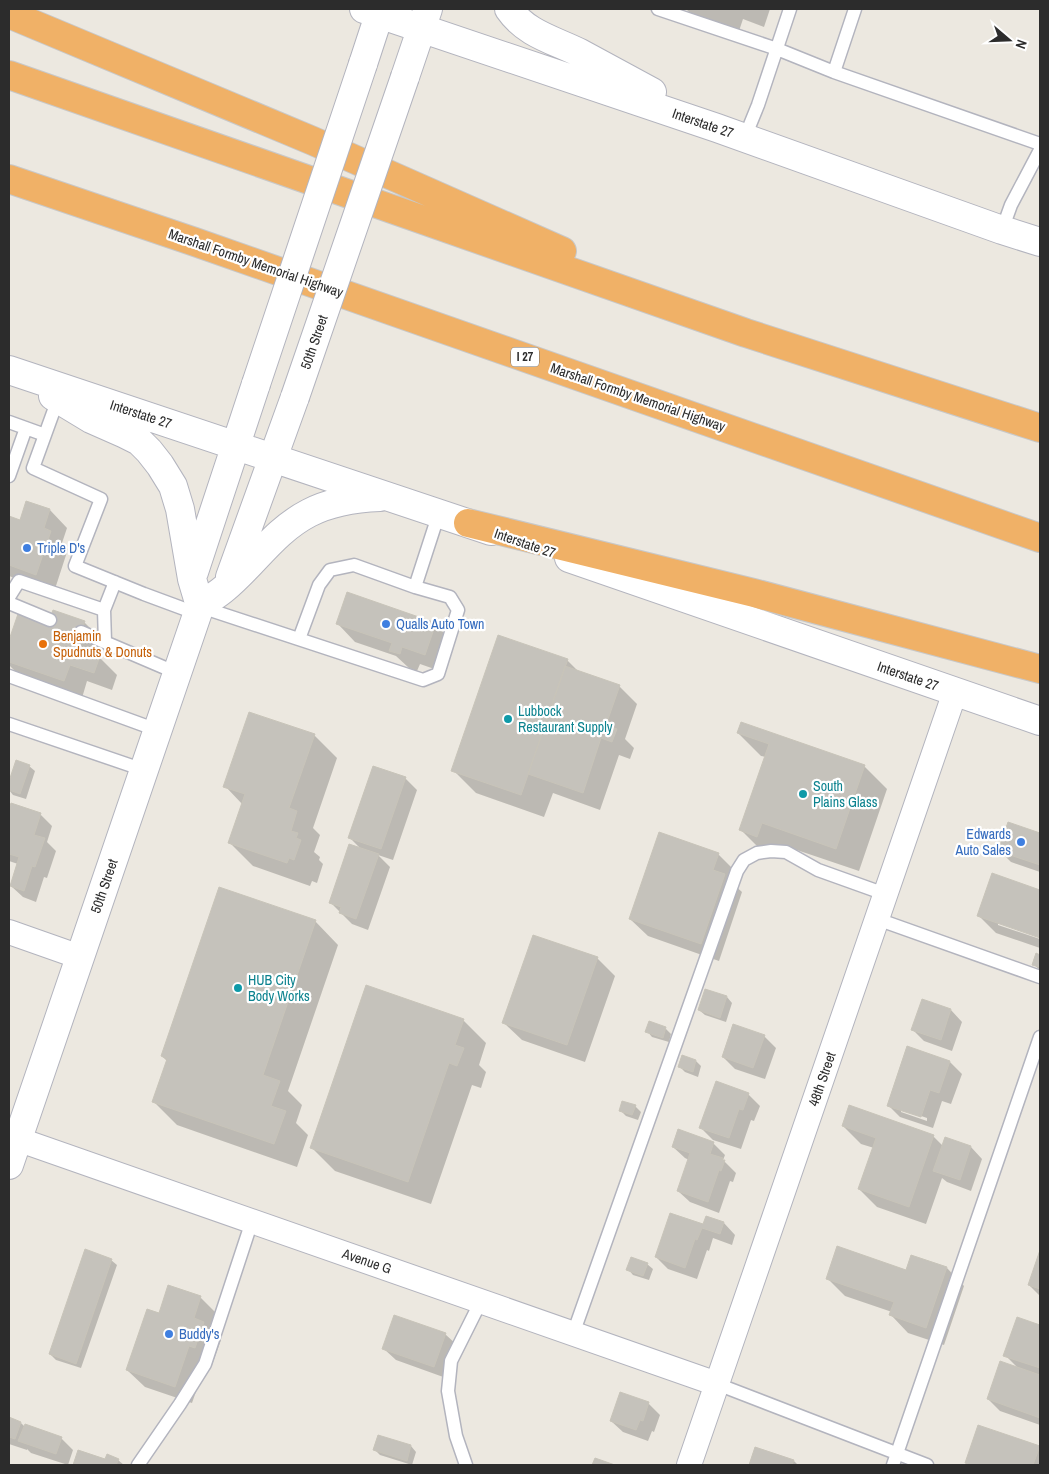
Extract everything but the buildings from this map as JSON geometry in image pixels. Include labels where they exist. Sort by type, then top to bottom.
[{"type":"highway","points":[[9,14],[314,140],[746,334]]},
{"type":"highway","points":[[9,75],[746,334],[1040,428]]},
{"type":"highway","name":"Marshall Formby Memorial Highway","points":[[9,179],[204,245],[1040,538]]},
{"type":"highway","points":[[468,523],[754,593],[1040,669]]},
{"type":"main road","points":[[509,9],[516,19],[541,36],[579,53],[717,128]]},
{"type":"main road","points":[[192,579],[362,64],[375,10]]},
{"type":"main road","name":"Interstate 27","points":[[375,10],[425,19],[744,138],[1040,242]]},
{"type":"main road","name":"50th Street","points":[[226,588],[274,458],[425,19]]},
{"type":"main road","points":[[11,370],[91,419],[139,441],[149,451],[173,486],[182,516],[199,610],[226,588],[272,540],[296,521],[310,513],[342,502],[389,496]]},
{"type":"main road","name":"Interstate 27","points":[[11,370],[468,523],[1040,722]]},
{"type":"main road","name":"50th Street","points":[[9,1165],[199,610]]},
{"type":"street","name":"48th Street","points":[[689,1465],[955,692]]},
{"type":"street","points":[[9,932],[80,957]]},
{"type":"street","name":"Avenue G","points":[[17,1139],[717,1384]]},
{"type":"lane","points":[[658,9],[777,49],[834,72],[1040,144]]},
{"type":"lane","points":[[744,138],[758,105],[790,9]]},
{"type":"lane","points":[[834,72],[855,9]]},
{"type":"lane","points":[[1002,230],[1011,205],[1040,150]]},
{"type":"lane","points":[[58,399],[33,468],[101,500],[75,566],[115,582],[199,610],[300,639],[423,680],[438,674],[458,610],[450,597],[415,587],[354,565],[330,570],[319,585],[300,639]]},
{"type":"lane","points":[[9,422],[45,435]]},
{"type":"lane","points":[[9,476],[26,428]]},
{"type":"lane","points":[[415,587],[439,514]]},
{"type":"lane","points":[[9,597],[20,581],[104,610]]},
{"type":"lane","points":[[105,642],[104,610],[115,582]]},
{"type":"lane","points":[[9,603],[50,620]]},
{"type":"lane","points":[[81,632],[177,672]]},
{"type":"lane","points":[[9,676],[157,730]]},
{"type":"lane","points":[[9,724],[144,770]]},
{"type":"lane","points":[[573,1334],[737,871],[744,860],[757,853],[771,851],[786,852],[818,870],[885,894]]},
{"type":"lane","points":[[877,919],[1040,977]]},
{"type":"lane","points":[[895,1459],[1040,1036]]},
{"type":"lane","points":[[138,1465],[205,1364],[252,1221]]},
{"type":"lane","points":[[466,1465],[456,1436],[448,1391],[451,1361],[481,1301]]},
{"type":"lane","points":[[717,1384],[895,1459],[927,1465]]},
{"type":"place","name":"Triple D's","points":[[27,548]]},
{"type":"place","name":"Qualls Auto Town","points":[[386,624]]},
{"type":"place","name":"Benjamin Spudnuts & Donuts","points":[[43,644]]},
{"type":"place","name":"Lubbock Restaurant Supply","points":[[508,719]]},
{"type":"place","name":"South Plains Glass","points":[[803,794]]},
{"type":"place","name":"Edwards Auto Sales","points":[[1021,842]]},
{"type":"place","name":"HUB City Body Works","points":[[238,988]]},
{"type":"place","name":"Buddy's","points":[[169,1334]]}]
